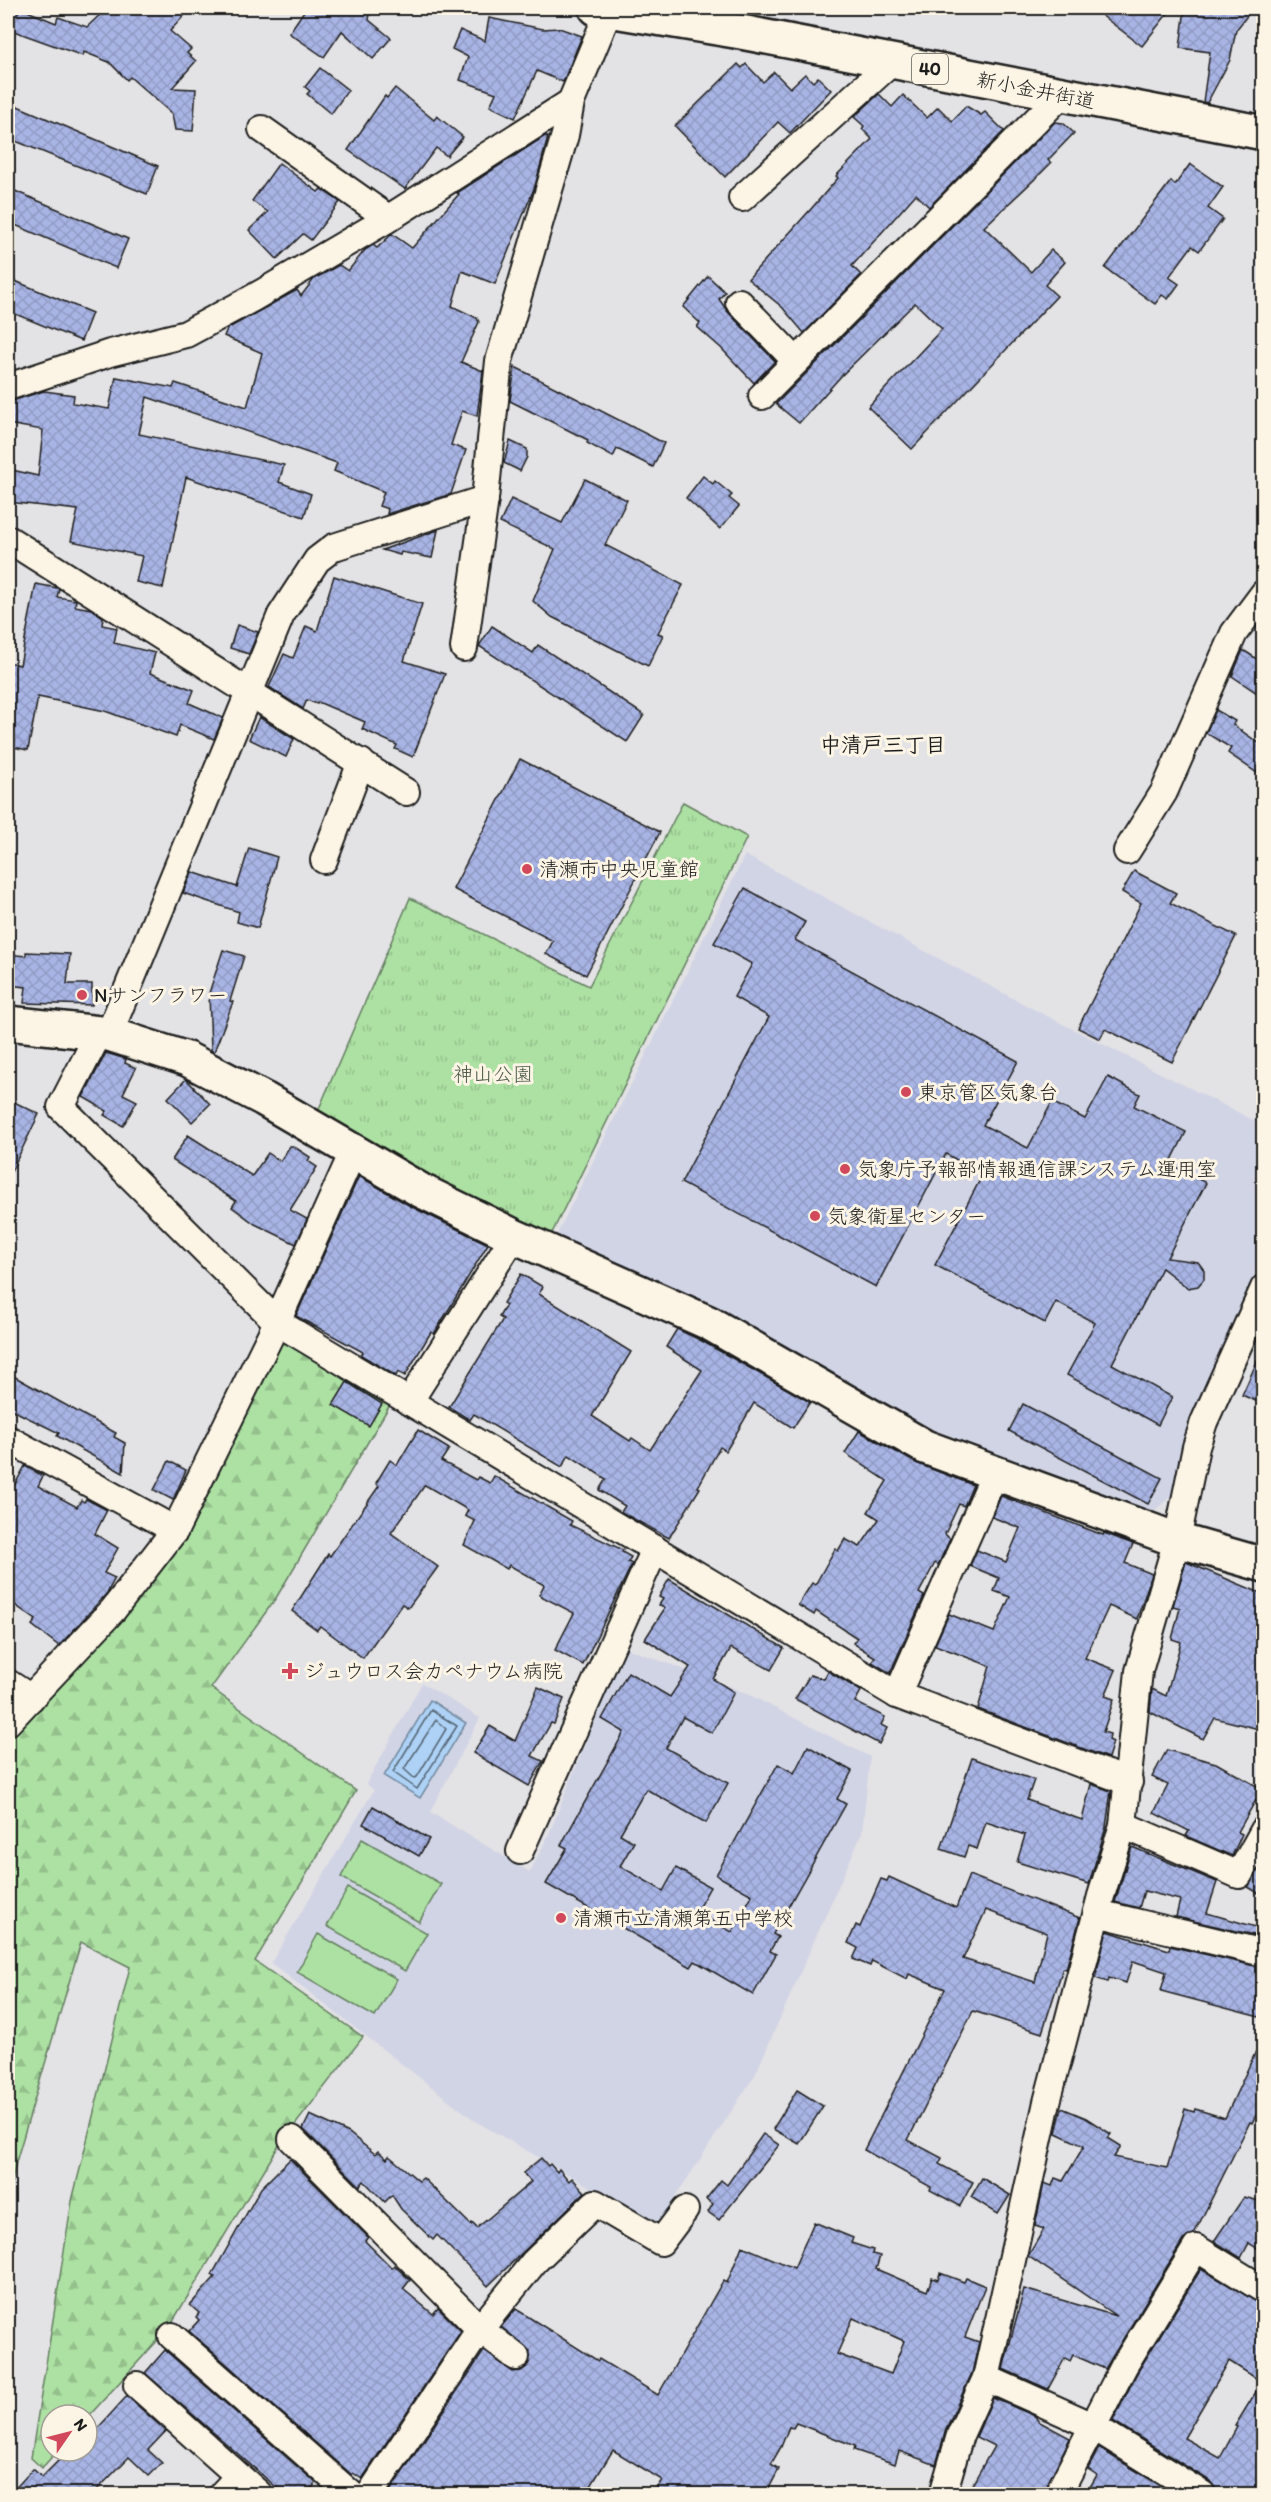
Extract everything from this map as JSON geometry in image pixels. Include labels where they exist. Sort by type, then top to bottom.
[{"type":"street","name":"新小金井街道","points":[[605,8],[741,32],[1263,133]]},
{"type":"street","points":[[464,648],[485,499],[499,361],[565,135],[571,102],[605,8]]},
{"type":"street","points":[[742,198],[892,62]]},
{"type":"street","points":[[762,396],[1061,95]]},
{"type":"street","points":[[8,387],[110,353],[186,334],[253,298],[388,218],[571,102]]},
{"type":"street","points":[[262,129],[388,218]]},
{"type":"street","points":[[739,303],[796,361]]},
{"type":"street","points":[[485,499],[334,547],[317,560],[281,615],[251,691],[104,1034],[60,1107],[277,1322],[897,1695],[1129,1782]]},
{"type":"street","points":[[8,538],[406,792]]},
{"type":"street","points":[[1127,851],[1164,792],[1234,633],[1263,593]]},
{"type":"street","points":[[324,860],[361,762]]},
{"type":"street","points":[[8,1023],[104,1034],[187,1059],[264,1099],[420,1190],[514,1236],[710,1323],[925,1447],[996,1471],[1177,1540],[1263,1565]]},
{"type":"street","points":[[8,1722],[113,1610],[175,1530],[277,1322],[353,1152]]},
{"type":"street","points":[[409,1402],[514,1236]]},
{"type":"street","points":[[943,2494],[960,2435],[986,2378],[1047,2102],[1123,1825],[1139,1671],[1177,1540],[1196,1447],[1204,1422],[1263,1288]]},
{"type":"street","points":[[8,1439],[175,1530]]},
{"type":"street","points":[[897,1695],[996,1471]]},
{"type":"street","points":[[520,1851],[654,1549]]},
{"type":"street","points":[[8,1683],[31,1698]]},
{"type":"street","points":[[1123,1825],[1239,1875],[1263,1830]]},
{"type":"street","points":[[1097,1913],[1263,1953]]},
{"type":"street","points":[[292,2139],[480,2329],[516,2357]]},
{"type":"street","points":[[370,2494],[480,2329],[534,2262],[595,2203],[661,2242],[685,2210]]},
{"type":"street","points":[[1058,2494],[1092,2425],[1196,2248],[1263,2290]]},
{"type":"street","points":[[172,2336],[351,2494]]},
{"type":"street","points":[[986,2378],[1092,2425],[1202,2494]]},
{"type":"street","points":[[137,2385],[230,2486],[259,2494]]},
{"type":"shaded area","points":[[745,855],[1035,1010],[1263,1125],[1263,1255],[1190,1425],[1172,1495],[1150,1515],[911,1421],[737,1321],[556,1236]]},
{"type":"shaded area","name":"清瀬市立清瀬第五中学校","points":[[624,1647],[746,1693],[870,1757],[862,1833],[755,2075],[657,2225],[477,2122],[271,1963],[374,1790],[366,1784],[422,1683],[480,1718],[430,1812],[530,1872],[549,1834]]},
{"type":"green space","name":"神山公園","points":[[683,802],[747,837],[551,1235],[428,1177],[318,1111],[410,898],[589,986]]},
{"type":"green space","points":[[279,1333],[391,1403],[276,1598],[211,1688],[356,1791],[255,1961],[363,2037],[278,2147],[168,2329],[99,2405],[99,2403],[40,2403],[72,2201],[130,1967],[81,1942],[16,2162],[8,2201],[8,1734],[130,1604]]},
{"type":"green space","points":[[362,1839],[441,1884],[419,1922],[341,1877]]},
{"type":"green space","points":[[348,1888],[427,1933],[405,1971],[327,1926]]},
{"type":"green space","points":[[318,1934],[397,1979],[375,2017],[297,1972]]},
{"type":"green space","points":[[39,2408],[39,2463],[46,2463],[42,2468],[31,2458]]},
{"type":"water","points":[[430,1700],[466,1723],[420,1798],[384,1776]]},
{"type":"building","points":[[20,8],[56,23],[58,17],[87,27],[107,8],[191,8],[170,31],[191,49],[187,53],[196,61],[172,88],[196,89],[193,131],[175,130],[172,114],[130,77],[127,80],[109,62],[84,52],[83,56],[8,29],[8,9],[18,13]]},
{"type":"building","points":[[306,8],[371,8],[369,20],[391,38],[373,59],[342,31],[324,57],[289,33]]},
{"type":"building","points":[[1092,8],[1172,8],[1142,46]]},
{"type":"building","points":[[1185,8],[1253,8],[1236,30],[1230,60],[1207,103],[1203,102],[1210,52],[1180,48]]},
{"type":"building","points":[[489,18],[543,29],[559,28],[582,36],[563,82],[537,71],[515,118],[490,106],[496,93],[460,80],[468,57],[452,49],[460,30],[485,41]]},
{"type":"building","points":[[738,64],[742,68],[746,64],[763,82],[774,72],[790,88],[805,74],[813,82],[818,77],[831,90],[790,133],[778,122],[725,177],[675,126]]},
{"type":"building","points":[[320,68],[348,90],[331,114],[307,94],[310,91],[305,87]]},
{"type":"building","points":[[395,88],[434,120],[437,116],[463,137],[447,156],[436,148],[405,189],[348,150],[385,96],[387,98]]},
{"type":"building","points":[[879,94],[892,107],[903,95],[927,118],[938,107],[952,121],[966,106],[981,115],[985,112],[1004,131],[929,207],[916,194],[852,266],[861,275],[804,333],[782,307],[748,279],[838,178],[836,176],[872,139],[862,129],[864,126],[854,117]]},
{"type":"building","points":[[8,102],[158,166],[147,194],[8,138]]},
{"type":"building","points":[[1055,122],[1063,123],[1074,133],[1048,160],[1051,163],[984,227],[1031,272],[1051,250],[1065,262],[1045,285],[1057,296],[912,449],[868,407],[942,329],[915,303],[842,375],[799,423],[776,404]]},
{"type":"building","points":[[545,136],[548,137],[535,186],[495,284],[462,271],[452,306],[477,318],[479,322],[461,362],[483,371],[477,416],[462,411],[451,445],[466,450],[451,494],[387,514],[388,509],[379,506],[384,492],[334,471],[337,463],[147,397],[139,434],[284,465],[279,482],[311,494],[304,517],[186,477],[163,588],[136,582],[142,556],[71,541],[78,510],[8,502],[8,469],[38,476],[43,430],[8,424],[8,402],[44,391],[74,395],[73,403],[109,409],[116,377],[173,388],[175,383],[247,407],[262,353],[224,336],[227,329],[297,290],[301,296],[314,279],[339,265],[348,271],[365,250],[373,245],[377,248],[392,234],[412,248],[459,194],[457,193]]},
{"type":"building","points":[[279,163],[318,192],[321,189],[340,202],[311,240],[303,234],[277,259],[249,230],[268,212],[252,201]]},
{"type":"building","points":[[1190,164],[1223,187],[1208,208],[1223,219],[1199,251],[1192,246],[1169,277],[1179,284],[1168,299],[1162,295],[1155,304],[1105,268],[1171,181],[1175,185]]},
{"type":"building","points":[[8,188],[128,239],[116,268],[8,222]]},
{"type":"building","points":[[708,276],[725,292],[719,299],[728,312],[775,361],[754,383],[721,348],[697,327],[700,323],[683,307]]},
{"type":"building","points":[[8,278],[92,313],[81,341],[8,311]]},
{"type":"building","points":[[515,367],[664,443],[653,467],[617,449],[613,457],[587,443],[588,440],[510,401]]},
{"type":"building","points":[[510,441],[527,449],[527,457],[520,471],[504,463]]},
{"type":"building","points":[[703,476],[713,484],[715,481],[732,495],[729,498],[739,506],[720,529],[686,498]]},
{"type":"building","points":[[585,479],[627,500],[605,545],[683,585],[658,633],[663,635],[648,666],[552,617],[533,601],[555,549],[500,523],[511,499],[562,523]]},
{"type":"building","points":[[438,530],[432,558],[401,552],[400,555],[382,550]]},
{"type":"building","points":[[334,576],[422,604],[404,661],[445,674],[413,757],[395,749],[397,745],[362,729],[365,722],[318,702],[317,704],[307,700],[303,709],[269,687],[284,654],[293,658],[306,626],[317,631]]},
{"type":"building","points":[[36,584],[57,588],[59,589],[57,597],[76,600],[75,606],[91,609],[103,617],[102,625],[117,628],[114,643],[155,653],[150,673],[194,690],[189,703],[223,718],[214,739],[180,725],[176,737],[105,711],[38,697],[28,750],[8,746],[8,662],[20,665]]},
{"type":"building","points":[[237,625],[258,632],[249,654],[230,648]]},
{"type":"building","points":[[492,626],[533,653],[538,645],[644,715],[627,742],[479,646]]},
{"type":"building","points":[[1243,650],[1263,663],[1263,697],[1232,676]]},
{"type":"building","points":[[1216,710],[1235,721],[1233,725],[1263,746],[1263,777],[1228,753],[1231,748],[1206,733]]},
{"type":"building","points":[[259,717],[294,739],[286,757],[249,739]]},
{"type":"building","points":[[520,759],[660,832],[586,975],[546,954],[553,941],[453,889]]},
{"type":"building","points":[[249,848],[277,857],[258,928],[237,922],[239,912],[183,893],[192,872],[237,887]]},
{"type":"building","points":[[1134,871],[1176,893],[1170,903],[1236,936],[1172,1062],[1105,1029],[1100,1039],[1078,1028],[1141,903],[1122,892]]},
{"type":"building","points":[[745,888],[805,922],[795,940],[1018,1061],[983,1125],[1028,1148],[1052,1102],[1085,1119],[1108,1077],[1140,1094],[1134,1106],[1186,1132],[1170,1164],[1206,1183],[1167,1258],[1198,1262],[1204,1270],[1204,1279],[1198,1286],[1188,1288],[1162,1268],[1112,1364],[1172,1397],[1158,1425],[1067,1375],[1095,1323],[1056,1302],[1045,1323],[935,1265],[983,1174],[946,1154],[876,1287],[681,1183],[769,1017],[734,997],[752,964],[714,943]]},
{"type":"building","points":[[223,950],[244,956],[230,1001],[233,1002],[214,1052],[211,1050],[209,993]]},
{"type":"building","points":[[26,952],[70,954],[67,984],[92,984],[92,1005],[24,1003],[26,987],[8,985],[8,954],[26,956]]},
{"type":"building","points":[[106,1053],[126,1059],[125,1063],[136,1068],[123,1094],[137,1101],[123,1126],[104,1115],[107,1111],[83,1097]]},
{"type":"building","points":[[186,1079],[210,1104],[192,1122],[168,1098]]},
{"type":"building","points":[[8,1099],[39,1114],[8,1178]]},
{"type":"building","points":[[188,1135],[252,1176],[268,1153],[280,1161],[290,1146],[293,1146],[310,1157],[308,1161],[317,1167],[290,1210],[307,1219],[296,1244],[255,1224],[232,1207],[236,1201],[172,1160]]},
{"type":"building","points":[[359,1176],[412,1207],[488,1244],[434,1334],[431,1332],[405,1376],[398,1372],[396,1376],[361,1355],[363,1352],[296,1316]]},
{"type":"building","points":[[521,1274],[543,1287],[539,1294],[631,1352],[592,1416],[630,1441],[632,1438],[650,1450],[702,1370],[666,1347],[677,1329],[810,1402],[793,1428],[754,1403],[726,1451],[720,1447],[698,1487],[700,1488],[669,1538],[621,1512],[625,1506],[599,1490],[606,1479],[569,1455],[562,1467],[474,1414],[470,1420],[449,1407],[503,1319],[499,1317],[506,1305],[503,1303]]},
{"type":"building","points":[[1263,1348],[1263,1404],[1242,1395]]},
{"type":"building","points":[[8,1373],[116,1433],[114,1437],[125,1443],[123,1473],[57,1436],[59,1433],[8,1408]]},
{"type":"building","points":[[347,1382],[382,1404],[369,1426],[333,1405]]},
{"type":"building","points":[[1023,1404],[1162,1478],[1148,1504],[1009,1431]]},
{"type":"building","points":[[418,1430],[449,1449],[441,1461],[476,1480],[478,1477],[490,1483],[494,1476],[572,1521],[570,1525],[623,1550],[622,1552],[631,1557],[628,1562],[632,1564],[583,1665],[555,1650],[574,1613],[539,1595],[544,1585],[509,1565],[507,1569],[464,1545],[475,1521],[465,1516],[468,1510],[425,1485],[391,1533],[438,1567],[408,1608],[402,1604],[363,1658],[320,1626],[317,1630],[292,1611],[328,1554],[330,1556],[379,1486],[376,1483],[390,1460],[397,1465]]},
{"type":"building","points":[[859,1431],[916,1463],[973,1485],[964,1506],[959,1504],[945,1534],[950,1539],[938,1565],[935,1563],[919,1593],[924,1596],[890,1673],[872,1662],[875,1657],[853,1643],[857,1638],[816,1611],[814,1615],[798,1605],[812,1583],[815,1585],[835,1549],[838,1551],[845,1539],[860,1547],[879,1519],[868,1512],[887,1481],[845,1453]]},
{"type":"building","points":[[169,1461],[186,1470],[173,1500],[154,1490]]},
{"type":"building","points":[[25,1466],[43,1476],[38,1486],[77,1507],[81,1500],[84,1502],[86,1499],[107,1510],[95,1534],[118,1548],[104,1573],[115,1578],[107,1593],[59,1646],[32,1625],[36,1620],[8,1600],[8,1497]]},
{"type":"building","points":[[1001,1496],[1133,1544],[1125,1563],[1152,1574],[1137,1619],[1109,1606],[1085,1658],[1116,1670],[1105,1696],[1114,1699],[1103,1732],[1110,1734],[1109,1740],[1113,1742],[1108,1758],[978,1709],[990,1666],[935,1645],[949,1614],[994,1632],[1010,1597],[994,1591],[999,1578],[970,1566],[977,1550],[1006,1562],[1020,1528],[992,1517]]},
{"type":"building","points":[[1186,1562],[1263,1594],[1263,1730],[1215,1718],[1203,1739],[1150,1712],[1152,1689],[1166,1696],[1181,1642],[1172,1639],[1180,1608],[1173,1606]]},
{"type":"building","points":[[669,1579],[784,1648],[771,1670],[731,1648],[713,1679],[734,1692],[712,1733],[683,1717],[666,1748],[728,1783],[706,1823],[646,1789],[620,1834],[634,1842],[620,1866],[663,1891],[676,1868],[710,1887],[696,1912],[732,1932],[752,1895],[716,1875],[778,1764],[794,1773],[808,1746],[852,1771],[837,1799],[846,1804],[773,1934],[778,1937],[770,1951],[776,1954],[753,1995],[695,1961],[691,1967],[546,1884],[567,1848],[561,1845],[624,1732],[602,1719],[628,1672],[670,1697],[690,1667],[645,1639],[665,1608],[659,1605],[663,1599],[659,1597]]},
{"type":"building","points":[[828,1671],[861,1691],[855,1702],[885,1717],[881,1725],[887,1728],[879,1744],[795,1699],[810,1675],[824,1679]]},
{"type":"building","points":[[538,1687],[564,1699],[554,1724],[551,1723],[532,1756],[543,1761],[529,1786],[473,1753],[490,1726],[515,1741]]},
{"type":"building","points":[[1167,1750],[1216,1763],[1262,1789],[1238,1832],[1242,1834],[1232,1856],[1186,1836],[1189,1831],[1154,1813],[1168,1785],[1152,1777]]},
{"type":"building","points":[[972,1758],[1034,1780],[1027,1800],[1082,1820],[1091,1784],[1111,1791],[1106,1827],[1089,1884],[1017,1862],[1025,1835],[986,1822],[977,1849],[968,1846],[964,1857],[941,1849]]},
{"type":"building","points":[[373,1806],[429,1839],[419,1856],[363,1824]]},
{"type":"building","points":[[1132,1847],[1217,1882],[1207,1913],[1263,1929],[1263,1937],[1176,1917],[1180,1900],[1144,1891],[1139,1908],[1115,1902]]},
{"type":"building","points":[[1263,1862],[1263,1896],[1248,1887]]},
{"type":"building","points":[[969,1875],[1080,1918],[1066,1969],[1063,1968],[1042,2033],[973,2011],[908,2140],[942,2158],[939,2164],[973,2182],[960,2206],[864,2150],[945,1989],[909,1974],[907,1979],[872,1961],[870,1966],[853,1959],[858,1948],[848,1943],[856,1925],[860,1927],[881,1879],[887,1881],[889,1877],[956,1908]],"holes":[[[986,1910],[1047,1933],[1035,1982],[963,1959]]]},
{"type":"building","points":[[1107,1931],[1169,1950],[1170,1946],[1263,1968],[1263,2018],[1161,1991],[1166,1972],[1133,1961],[1126,1983],[1109,1978],[1108,1982],[1095,1978]]},
{"type":"building","points":[[1263,2036],[1263,2102],[1252,2123],[1250,2122],[1194,2234],[1183,2240],[1105,2369],[1073,2355],[1070,2361],[1065,2358],[1048,2389],[1003,2369],[1024,2289],[1116,2316],[1028,2256],[1044,2229],[1035,2226],[1044,2183],[1052,2186],[1055,2178],[1063,2181],[1084,2146],[1056,2133],[1062,2108],[1086,2118],[1111,2134],[1108,2138],[1121,2146],[1114,2157],[1167,2168],[1185,2109],[1194,2112],[1195,2109],[1225,2118]]},
{"type":"building","points":[[797,2090],[823,2106],[799,2144],[773,2129]]},
{"type":"building","points":[[310,2115],[349,2133],[375,2154],[378,2151],[387,2159],[389,2156],[419,2181],[423,2178],[471,2225],[472,2223],[477,2228],[531,2182],[523,2173],[541,2158],[557,2172],[559,2169],[569,2181],[572,2178],[585,2192],[488,2286],[437,2235],[433,2240],[401,2209],[392,2195],[385,2202],[364,2181],[360,2186],[303,2129]]},
{"type":"building","points":[[763,2134],[779,2145],[719,2220],[708,2212],[713,2204],[706,2199],[721,2180],[727,2185]]},
{"type":"building","points":[[290,2159],[368,2237],[365,2241],[392,2268],[394,2265],[410,2280],[403,2289],[433,2314],[438,2308],[461,2331],[362,2479],[353,2473],[352,2475],[189,2331],[199,2320],[196,2317],[199,2313],[190,2305],[215,2277],[212,2275],[261,2188]]},
{"type":"building","points":[[982,2178],[1010,2195],[998,2214],[971,2197]]},
{"type":"building","points":[[1244,2197],[1263,2202],[1263,2252],[1249,2243],[1241,2258],[1214,2241]]},
{"type":"building","points":[[814,2222],[853,2238],[851,2243],[873,2250],[872,2254],[880,2256],[876,2269],[927,2291],[932,2278],[938,2280],[940,2273],[964,2282],[966,2278],[985,2286],[965,2337],[979,2342],[972,2373],[946,2429],[936,2465],[899,2451],[895,2464],[854,2450],[855,2446],[796,2423],[793,2428],[789,2427],[771,2464],[779,2469],[766,2494],[653,2494],[662,2480],[613,2450],[586,2494],[388,2494],[484,2351],[513,2372],[521,2371],[528,2366],[530,2351],[501,2327],[516,2309],[598,2361],[599,2359],[658,2395],[723,2281],[727,2283],[742,2246],[794,2268]],"holes":[[[853,2318],[904,2341],[891,2374],[837,2354]]]},
{"type":"building","points":[[1201,2269],[1263,2305],[1263,2494],[1217,2494],[1210,2481],[1113,2421],[1137,2373]],"holes":[[[1229,2361],[1262,2382],[1235,2426],[1237,2427],[1220,2458],[1184,2438]]]},
{"type":"building","points":[[165,2350],[316,2483],[307,2494],[284,2494],[145,2373]]},
{"type":"building","points":[[127,2396],[166,2431],[148,2450],[162,2463],[149,2476],[129,2457],[93,2494],[10,2494],[33,2469],[42,2477],[56,2463],[99,2463],[99,2427]]},
{"type":"building","points":[[993,2398],[1035,2416],[1038,2421],[1070,2438],[1043,2494],[967,2494],[994,2446],[976,2437]]},
{"type":"building","points":[[1099,2448],[1174,2494],[1086,2494],[1097,2475],[1088,2469]]},
{"type":"place","name":"清瀬市中央児童館","points":[[527,869]]},
{"type":"place","name":"Nサンフラワー","points":[[82,995]]},
{"type":"place","name":"東京管区気象台","points":[[906,1092]]},
{"type":"place","name":"気象庁予報部情報通信課システム運用室","points":[[845,1169]]},
{"type":"place","name":"気象衛星センター","points":[[815,1216]]},
{"type":"place","name":"ジュウロス会カペナウム病院","points":[[290,1671]]},
{"type":"place","name":"清瀬市立清瀬第五中学校","points":[[561,1918]]},
{"type":"district","name":"中清戸三丁目","points":[[883,744]]}]
